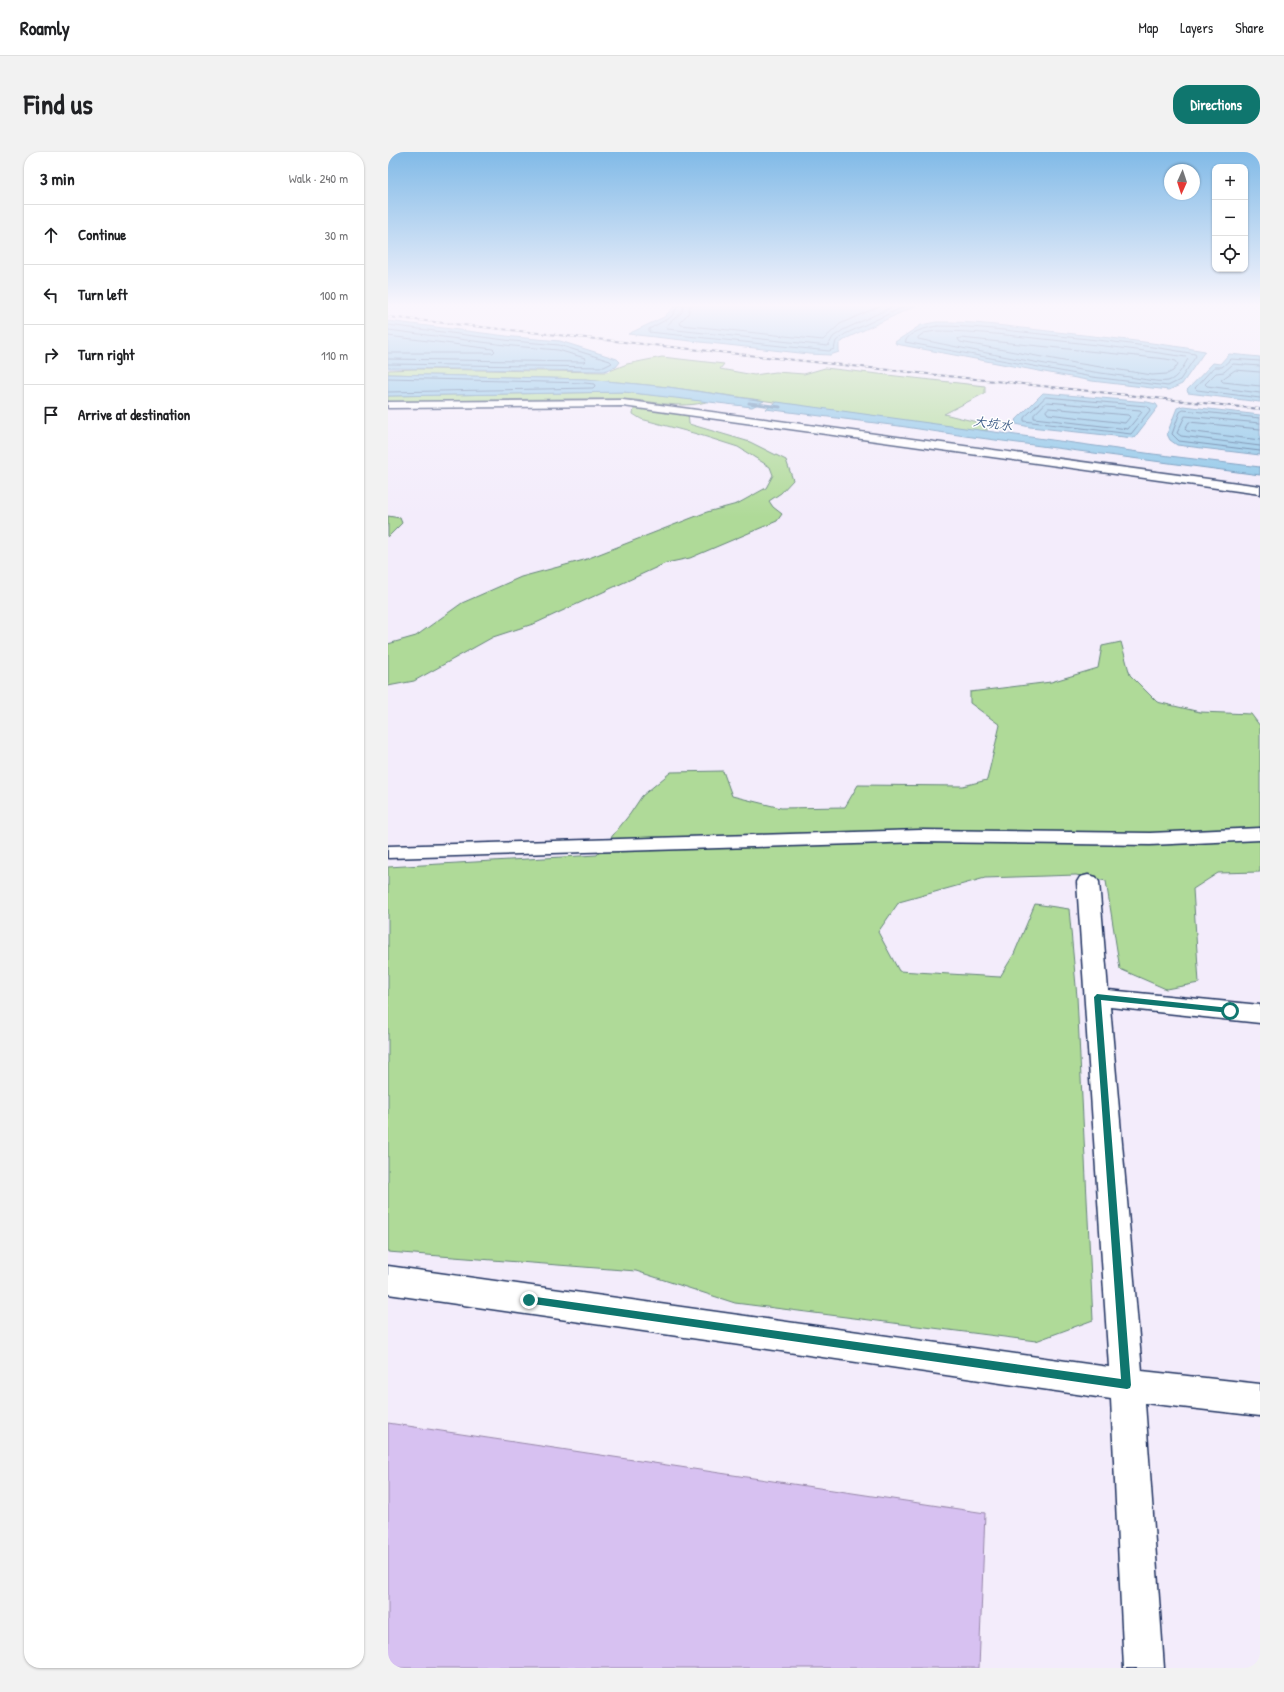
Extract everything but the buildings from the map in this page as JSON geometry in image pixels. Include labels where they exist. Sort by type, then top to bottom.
[{"type":"street","points":[[388,405],[623,402],[1260,490]]},
{"type":"street","points":[[388,852],[920,836],[1150,839],[1260,834]]},
{"type":"street","points":[[1088,882],[1127,1385],[1144,1668]]},
{"type":"street","points":[[1097,997],[1260,1014]]},
{"type":"street","points":[[388,1280],[1127,1385],[1260,1400]]},
{"type":"green space","points":[[457,376],[894,376],[985,386],[985,393],[944,414],[981,423],[988,430],[979,431],[668,387],[586,379]]},
{"type":"green space","points":[[624,392],[709,401],[686,405],[664,404],[630,399],[532,399],[388,402],[388,396]]},
{"type":"green space","points":[[641,408],[688,413],[689,424],[750,442],[786,460],[793,480],[781,493],[769,501],[773,507],[782,514],[777,521],[690,558],[666,563],[536,623],[493,637],[414,681],[388,686],[388,644],[416,636],[462,603],[521,577],[584,560],[707,512],[737,504],[766,488],[773,475],[770,467],[738,447],[641,419],[633,414],[634,409]]},
{"type":"green space","points":[[388,516],[400,518],[402,523],[388,537]]},
{"type":"green space","points":[[1121,642],[1130,675],[1157,702],[1200,712],[1251,714],[1260,726],[1260,872],[1218,873],[1193,889],[1199,983],[1166,989],[1120,969],[1106,881],[1076,875],[985,878],[899,902],[878,932],[899,971],[1000,977],[1014,954],[1035,904],[1069,909],[1077,997],[1093,1320],[1036,1341],[735,1303],[636,1271],[388,1252],[388,867],[597,855],[630,814],[642,796],[671,772],[723,771],[732,796],[781,808],[845,807],[858,785],[963,786],[987,780],[1000,725],[970,703],[970,692],[1051,682],[1098,668],[1102,646]]},
{"type":"water","points":[[388,376],[457,376],[586,379],[668,387],[764,401],[752,407],[624,392],[388,396]]},
{"type":"water","points":[[1064,376],[1188,376],[1182,384],[1169,390],[1092,381]]},
{"type":"water","points":[[1201,376],[1260,376],[1260,402],[1188,393],[1187,390]]},
{"type":"water","points":[[1043,393],[1147,402],[1156,404],[1158,407],[1134,438],[1030,427],[1016,424],[1015,421]]},
{"type":"water","points":[[777,402],[1153,454],[1260,467],[1260,475],[766,409]]},
{"type":"water","points":[[1183,406],[1260,415],[1260,455],[1177,445],[1170,440],[1167,434],[1177,408]]},
{"type":"waterway","name":"大坑水","points":[[749,403],[780,407]]},
{"type":"railway","points":[[945,376],[1260,409]]},
{"type":"route","points":[[529,1300],[1127,1385],[1097,997],[1230,1011]]}]
